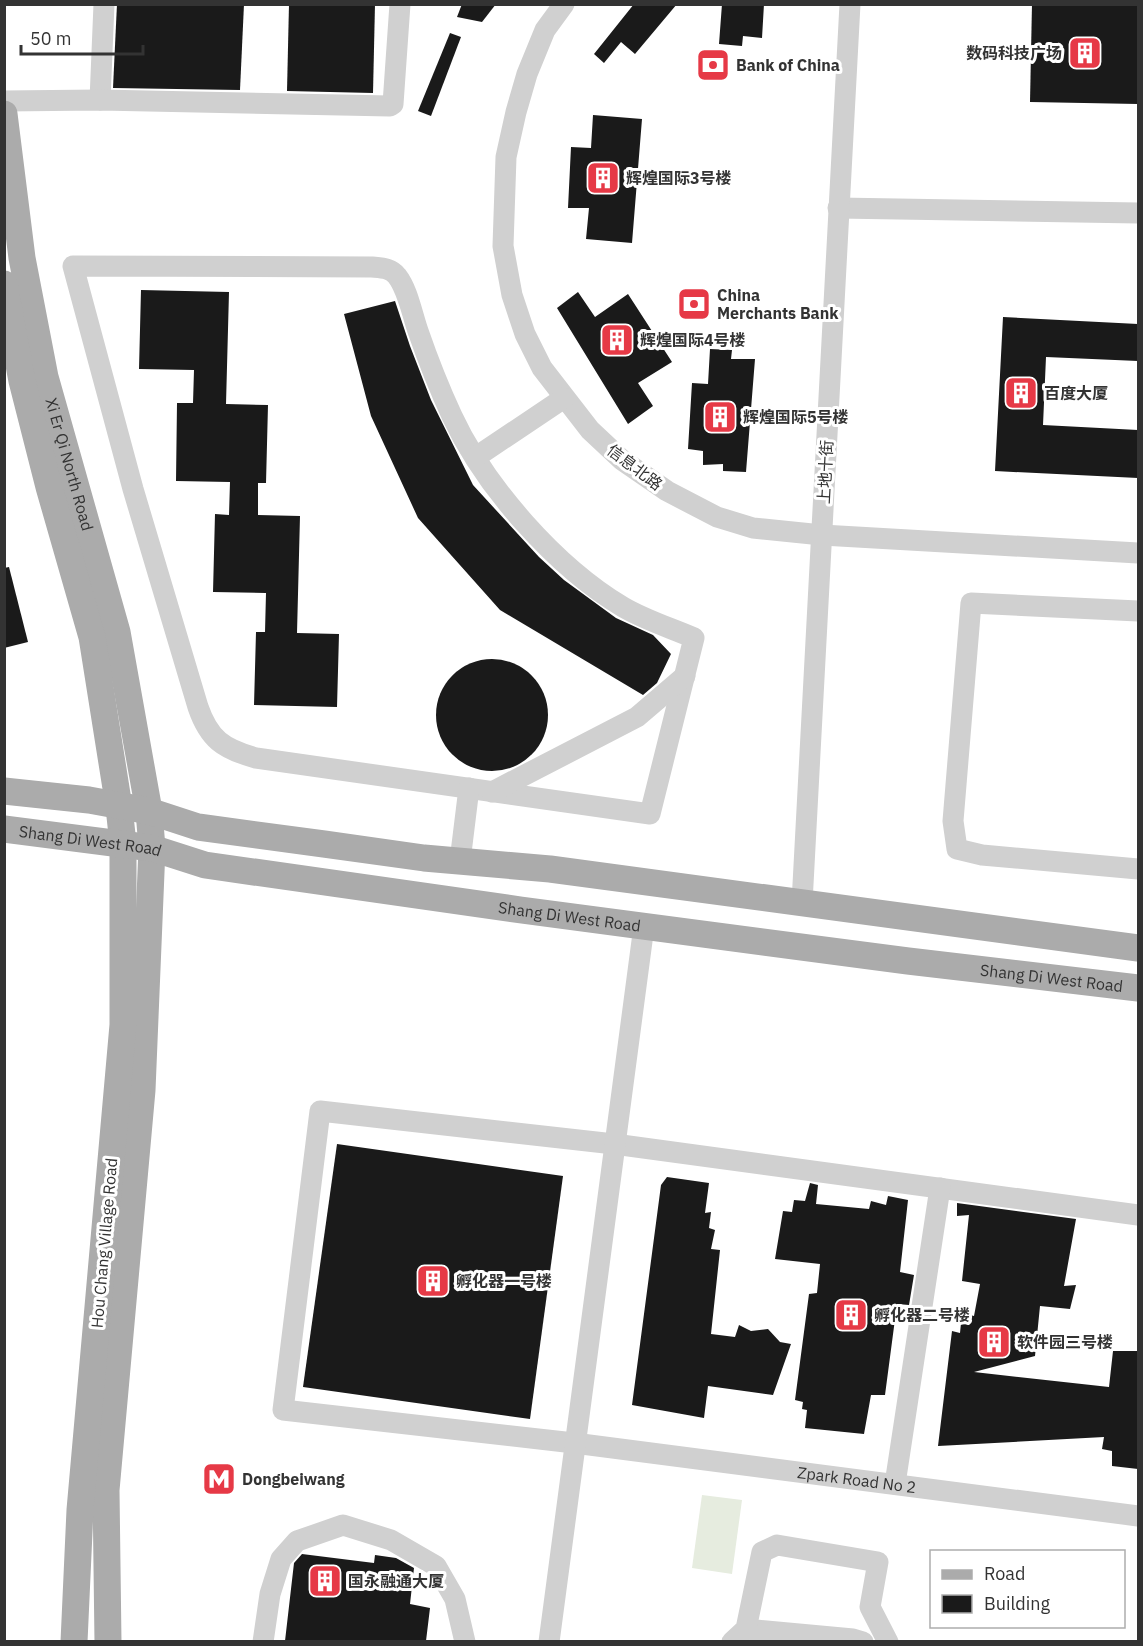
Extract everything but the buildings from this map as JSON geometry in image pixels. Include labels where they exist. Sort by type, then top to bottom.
[{"type":"main road","name":"Xi Er Qi North Road","points":[[4,114],[22,258],[45,377],[117,632],[149,811],[152,848]]},
{"type":"main road","name":"Xi Er Qi North Road","points":[[4,284],[22,381],[49,487],[92,637],[123,844]]},
{"type":"main road","points":[[4,791],[89,800],[149,811],[198,827],[424,858],[550,869],[1138,948]]},
{"type":"main road","name":"Shang Di West Road","points":[[4,829],[152,848],[205,865],[908,961],[1138,988]]},
{"type":"main road","name":"Hou Chang Village Road","points":[[74,1641],[80,1510],[123,1025],[123,844]]},
{"type":"main road","name":"Hou Chang Village Road","points":[[108,1641],[106,1490],[142,1090],[152,848]]},
{"type":"street","points":[[100,100],[104,4]]},
{"type":"street","points":[[4,101],[100,100],[390,106],[393,104],[400,4]]},
{"type":"street","name":"信息北路","points":[[564,4],[546,30],[527,74],[506,157],[503,246],[512,295],[525,334],[542,368],[590,430],[622,460],[667,491],[717,517],[753,528],[822,535],[1138,553]]},
{"type":"street","name":"上地十街","points":[[802,903],[850,4]]},
{"type":"street","points":[[838,208],[1138,213]]},
{"type":"street","points":[[73,266],[360,266],[386,268],[396,274],[401,282],[433,373],[453,419],[476,457],[487,476],[526,525],[572,569],[624,608],[694,638],[650,814],[256,758],[235,752],[217,740],[205,726],[133,489],[73,266]]},
{"type":"street","points":[[476,457],[564,398]]},
{"type":"street","points":[[1138,611],[971,603],[953,821],[957,849],[982,855],[1138,869]]},
{"type":"street","points":[[492,792],[637,717],[685,676]]},
{"type":"street","points":[[460,861],[469,788]]},
{"type":"street","points":[[549,1641],[644,926]]},
{"type":"street","name":"Zpark Road No 2","points":[[614,1144],[320,1111],[283,1410],[574,1443],[1138,1516]]},
{"type":"street","points":[[614,1144],[1138,1215]]},
{"type":"street","points":[[895,1484],[940,1188]]},
{"type":"street","points":[[263,1641],[270,1594],[281,1559],[297,1540],[343,1525],[391,1540],[436,1566],[454,1599],[465,1641]]},
{"type":"street","points":[[863,1641],[739,1635],[762,1552],[777,1545],[878,1562],[870,1607],[888,1641]]},
{"type":"shaded area","points":[[702,1495],[742,1500],[732,1574],[692,1568]]},
{"type":"place","name":"数码科技广场","points":[[1085,53]]},
{"type":"place","name":"Bank of China","points":[[713,65]]},
{"type":"place","name":"辉煌国际3号楼","points":[[603,178]]},
{"type":"place","name":"China Merchants Bank","points":[[694,304]]},
{"type":"place","name":"辉煌国际4号楼","points":[[617,340]]},
{"type":"place","name":"百度大厦","points":[[1021,393]]},
{"type":"place","name":"辉煌国际5号楼","points":[[720,417]]},
{"type":"place","name":"孵化器一号楼","points":[[433,1281]]},
{"type":"place","name":"孵化器二号楼","points":[[851,1315]]},
{"type":"place","name":"软件园三号楼","points":[[994,1342]]},
{"type":"place","name":"Dongbeiwang","points":[[219,1479]]},
{"type":"place","name":"国永融通大厦","points":[[325,1581]]}]
